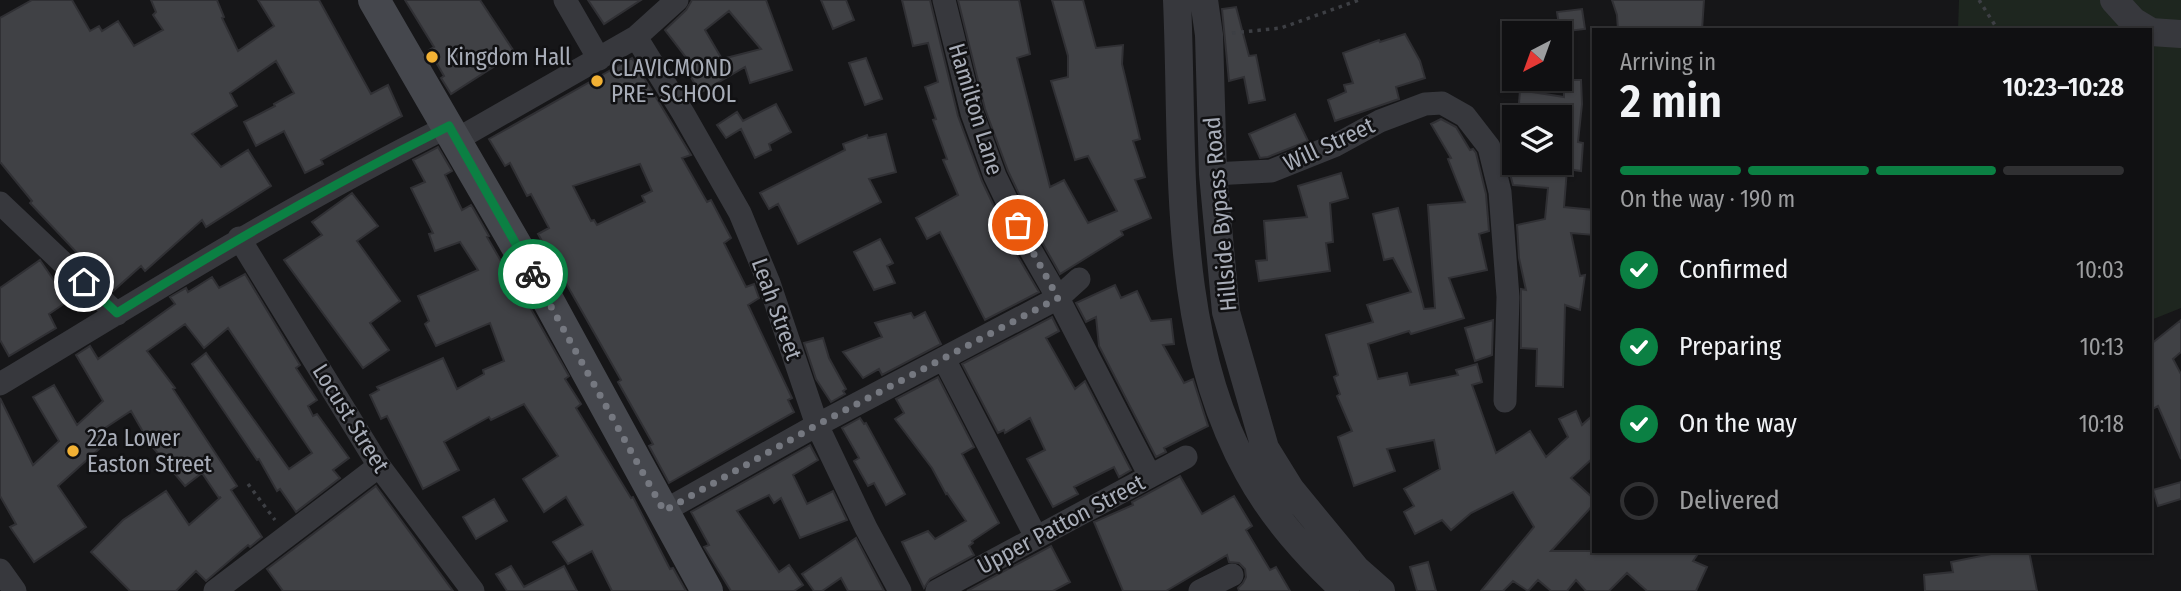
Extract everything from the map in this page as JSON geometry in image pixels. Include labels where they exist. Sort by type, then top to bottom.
[{"type":"main road","points":[[374,0],[453,133],[707,591]]},
{"type":"street","points":[[565,0],[598,59]]},
{"type":"street","points":[[0,384],[239,238],[384,158],[453,133],[598,59],[636,37],[677,0]]},
{"type":"street","name":"Hamilton Lane","points":[[944,0],[972,113],[995,176],[1030,249],[1150,476]]},
{"type":"street","name":"Hillside Bypass Road","points":[[1177,0],[1190,294],[1210,384],[1231,438],[1265,500],[1287,530],[1345,591]]},
{"type":"street","name":"Hillside Bypass Road","points":[[1204,0],[1209,35],[1213,174],[1226,312],[1265,448],[1291,490],[1356,569],[1381,591]]},
{"type":"street","points":[[2114,0],[2133,21],[2144,28]]},
{"type":"street","points":[[2152,31],[2181,34]]},
{"type":"street","name":"Leah Street","points":[[636,37],[740,213],[769,283],[817,425],[866,528],[900,591]]},
{"type":"street","name":"Will Street","points":[[1213,174],[1270,171],[1336,145],[1380,121],[1425,104],[1442,103],[1465,116],[1489,147],[1500,192],[1508,297],[1505,401]]},
{"type":"street","points":[[0,204],[117,313]]},
{"type":"street","name":"Locust Street","points":[[239,238],[379,466],[473,591]]},
{"type":"street","points":[[664,511],[817,425],[1058,298],[1079,279]]},
{"type":"street","points":[[944,359],[1036,537]]},
{"type":"street","name":"Upper Patton Street","points":[[936,591],[1186,457]]},
{"type":"street","points":[[215,591],[379,466]]},
{"type":"street","points":[[0,570],[15,591]]},
{"type":"street","points":[[1200,591],[1232,575]]},
{"type":"path","points":[[1209,35],[1281,28],[1359,0]]},
{"type":"path","points":[[1979,0],[1997,28]]},
{"type":"path","points":[[248,484],[287,535]]},
{"type":"shaded area","points":[[1959,0],[2181,0],[2181,308],[2152,320],[2152,28],[1958,28]]},
{"type":"building","points":[[32,0],[72,0],[90,31],[99,26],[102,31],[118,21],[134,46],[163,30],[153,15],[156,12],[151,0],[217,0],[224,17],[222,18],[238,51],[274,26],[258,0],[319,0],[371,94],[388,85],[402,116],[321,160],[323,164],[305,173],[284,131],[256,146],[244,122],[294,93],[276,61],[230,93],[237,106],[192,134],[221,167],[248,150],[271,186],[206,227],[202,220],[145,271],[141,266],[113,291],[30,203],[32,201],[0,162],[0,18]]},
{"type":"building","points":[[405,0],[480,0],[515,53],[451,94],[429,50],[434,47]]},
{"type":"building","points":[[588,0],[641,0],[604,24]]},
{"type":"building","points":[[692,0],[766,0],[792,70],[750,83],[745,67],[700,93],[685,67],[691,64],[665,30],[686,10]],"holes":[[[729,11],[761,49],[722,59],[705,30]]]},
{"type":"building","points":[[821,0],[846,0],[854,20],[833,29]]},
{"type":"building","points":[[902,0],[930,0],[958,116],[982,181],[1017,255],[1039,292],[985,320],[940,232],[927,239],[916,218],[958,195],[943,160],[947,159],[925,87],[938,82],[928,43],[913,46]]},
{"type":"building","points":[[958,0],[1019,0],[1030,54],[1017,58],[1050,187],[1064,180],[1088,223],[1117,211],[1088,156],[1075,160],[1051,81],[1068,77],[1068,56],[1052,0],[1083,0],[1096,48],[1123,45],[1122,64],[1140,139],[1133,141],[1145,177],[1135,180],[1151,218],[1121,231],[1123,235],[1060,274],[1008,171],[985,109]]},
{"type":"building","points":[[1612,0],[1704,0],[1702,28],[1618,28]]},
{"type":"building","points":[[1236,7],[1249,56],[1256,55],[1265,100],[1249,103],[1244,77],[1229,81],[1222,9]]},
{"type":"building","points":[[1582,9],[1585,29],[1572,31],[1572,21],[1558,21],[1557,12]]},
{"type":"building","points":[[1405,34],[1420,61],[1425,78],[1396,87],[1399,99],[1335,121],[1328,100],[1346,92],[1344,85],[1353,83],[1343,53]]},
{"type":"building","points":[[632,58],[691,155],[682,158],[707,202],[711,200],[731,238],[724,243],[746,287],[754,284],[759,298],[748,305],[792,398],[788,400],[794,412],[669,483],[649,446],[653,444],[618,382],[621,380],[538,234],[549,228],[531,194],[527,196],[510,163],[505,166],[489,139]],"holes":[[[640,164],[652,191],[642,196],[645,202],[597,225],[594,220],[591,221],[573,186]]]},
{"type":"building","points":[[866,58],[882,99],[865,105],[849,63]]},
{"type":"building","points":[[1572,80],[1581,80],[1582,104],[1578,142],[1583,143],[1581,171],[1572,170],[1572,105],[1519,105],[1520,91],[1564,97],[1564,91],[1572,91]]},
{"type":"building","points":[[776,104],[791,132],[769,144],[771,150],[755,158],[741,129],[726,138],[717,125],[737,112],[743,121]]},
{"type":"building","points":[[1295,114],[1308,141],[1260,158],[1249,134]]},
{"type":"building","points":[[1441,119],[1456,127],[1470,150],[1473,149],[1476,153],[1486,194],[1489,231],[1479,234],[1487,270],[1449,278],[1464,318],[1368,344],[1378,379],[1407,373],[1410,385],[1458,375],[1456,370],[1477,364],[1482,382],[1472,385],[1496,453],[1530,431],[1546,457],[1568,437],[1559,419],[1576,411],[1582,425],[1592,416],[1592,459],[1571,478],[1592,497],[1592,506],[1551,551],[1699,553],[1693,561],[1707,567],[1696,591],[1647,591],[1627,573],[1609,591],[1586,591],[1576,580],[1567,591],[1551,591],[1538,580],[1528,591],[1513,581],[1503,591],[1481,591],[1534,527],[1513,492],[1471,513],[1451,530],[1442,520],[1415,534],[1404,512],[1414,506],[1404,489],[1440,469],[1434,440],[1387,449],[1395,471],[1354,486],[1338,437],[1352,431],[1337,396],[1340,394],[1334,377],[1338,375],[1326,335],[1373,322],[1367,305],[1411,292],[1393,258],[1384,260],[1373,214],[1398,208],[1424,309],[1435,308],[1428,205],[1465,202],[1448,159],[1451,158],[1431,124]]},
{"type":"building","points":[[886,134],[896,172],[869,179],[881,202],[798,244],[778,204],[769,209],[760,193],[845,150],[843,144],[867,135],[868,138]]},
{"type":"building","points":[[438,147],[452,171],[445,175],[462,210],[471,205],[473,208],[489,236],[487,237],[569,376],[565,379],[581,404],[576,408],[631,498],[633,497],[670,569],[673,568],[686,591],[612,591],[592,551],[568,564],[553,542],[583,525],[566,497],[544,512],[523,479],[558,456],[524,404],[491,420],[489,417],[444,442],[459,470],[423,489],[387,416],[381,419],[370,395],[379,390],[377,387],[443,358],[457,389],[484,374],[483,370],[504,361],[490,323],[436,346],[425,324],[429,321],[418,296],[478,270],[460,242],[435,251],[429,234],[433,233],[411,188],[425,182],[413,160]]},
{"type":"building","points":[[1341,173],[1348,198],[1330,203],[1333,242],[1326,243],[1330,271],[1259,281],[1256,261],[1267,260],[1264,221],[1307,217],[1298,186]]},
{"type":"building","points":[[1510,175],[1567,175],[1564,207],[1592,210],[1592,235],[1571,233],[1580,276],[1585,275],[1580,310],[1565,305],[1563,387],[1536,386],[1537,349],[1521,348],[1521,289],[1526,290],[1519,258],[1517,225],[1545,219],[1548,188],[1513,185]]},
{"type":"building","points":[[352,193],[378,226],[357,241],[400,301],[370,323],[389,350],[363,368],[284,260],[322,235],[312,222]]},
{"type":"building","points":[[880,239],[893,263],[887,266],[895,283],[874,290],[854,252]]},
{"type":"building","points":[[40,260],[68,301],[49,314],[56,328],[9,356],[0,340],[0,288]]},
{"type":"building","points":[[245,274],[300,365],[296,368],[317,400],[308,406],[313,416],[317,414],[349,458],[333,470],[340,478],[296,512],[280,489],[277,491],[259,459],[257,460],[192,364],[206,353],[289,469],[312,453],[228,328],[204,348],[185,324],[147,351],[175,388],[173,389],[237,486],[231,490],[262,537],[250,547],[248,545],[206,581],[196,571],[176,591],[130,591],[91,552],[123,520],[166,491],[189,525],[221,497],[219,498],[202,473],[185,486],[150,444],[131,411],[99,432],[107,442],[58,486],[86,527],[34,562],[10,527],[16,524],[0,496],[0,398],[33,465],[59,441],[33,397],[54,385],[77,425],[103,401],[76,355],[90,346],[98,359],[175,304],[170,297],[186,288],[188,292],[212,277],[219,288]]},
{"type":"building","points":[[1115,285],[1121,298],[1137,291],[1151,321],[1171,319],[1174,344],[1163,345],[1184,383],[1193,379],[1208,426],[1164,448],[1166,452],[1156,457],[1099,346],[1096,317],[1086,322],[1076,303]]},
{"type":"building","points":[[925,312],[941,344],[882,375],[879,369],[863,378],[843,352],[882,337],[875,323],[911,313],[914,318]]},
{"type":"building","points":[[1052,317],[1059,331],[1046,338],[1075,389],[1085,381],[1131,470],[1119,477],[1114,467],[1074,487],[1078,494],[1053,507],[1027,459],[1045,450],[1030,418],[1005,433],[1004,430],[998,433],[962,364]]},
{"type":"building","points":[[1493,320],[1492,355],[1475,361],[1465,328]]},
{"type":"building","points":[[2181,320],[2181,352],[2173,359],[2181,374],[2181,459],[2158,406],[2152,409],[2152,343]]},
{"type":"building","points":[[823,338],[829,358],[846,389],[843,391],[845,394],[831,402],[816,379],[804,343]]},
{"type":"building","points":[[938,377],[974,447],[962,454],[999,523],[972,541],[969,546],[974,555],[930,579],[924,588],[902,542],[928,531],[935,539],[966,521],[946,494],[932,468],[895,419],[904,413],[896,399]]},
{"type":"building","points":[[860,418],[866,423],[905,494],[886,505],[874,483],[868,486],[854,461],[859,458],[842,428]]},
{"type":"building","points":[[810,445],[818,460],[793,475],[807,504],[833,491],[847,520],[800,538],[781,498],[774,503],[769,495],[737,511],[779,572],[789,565],[803,585],[794,591],[731,591],[704,547],[709,545],[691,512]]},
{"type":"building","points":[[1180,476],[1202,514],[1234,496],[1252,526],[1246,530],[1270,570],[1276,567],[1290,591],[1239,591],[1238,588],[1246,577],[1245,569],[1239,563],[1229,562],[1227,555],[1166,591],[1123,591],[1094,522],[1133,505],[1132,502]]},
{"type":"building","points":[[2181,482],[2181,499],[2158,506],[2153,490]]},
{"type":"building","points":[[376,486],[453,591],[283,591],[267,569]]},
{"type":"building","points":[[494,499],[507,521],[476,539],[463,517]]},
{"type":"building","points":[[856,538],[884,591],[848,591],[841,578],[822,591],[814,591],[802,574]]},
{"type":"building","points":[[1051,546],[1070,582],[1053,591],[967,591]]},
{"type":"building","points":[[1996,553],[2029,553],[2037,591],[1925,591],[1924,575],[1953,572],[1951,562]]},
{"type":"building","points":[[1428,562],[1436,591],[1417,591],[1410,567]]},
{"type":"building","points":[[511,566],[524,587],[564,566],[577,591],[507,591],[496,574]]},
{"type":"way so far","points":[[533,274],[664,511],[817,425],[1058,298],[1018,225]]},
{"type":"place","name":"Kingdom Hall","points":[[432,57]]},
{"type":"place","name":"CLAVICMOND PRE- SCHOOL","points":[[597,81]]},
{"type":"place","name":"22a Lower Easton Street","points":[[73,451]]},
{"type":"route","points":[[84,282],[117,313],[239,238],[384,158],[449,126],[533,274]]}]
